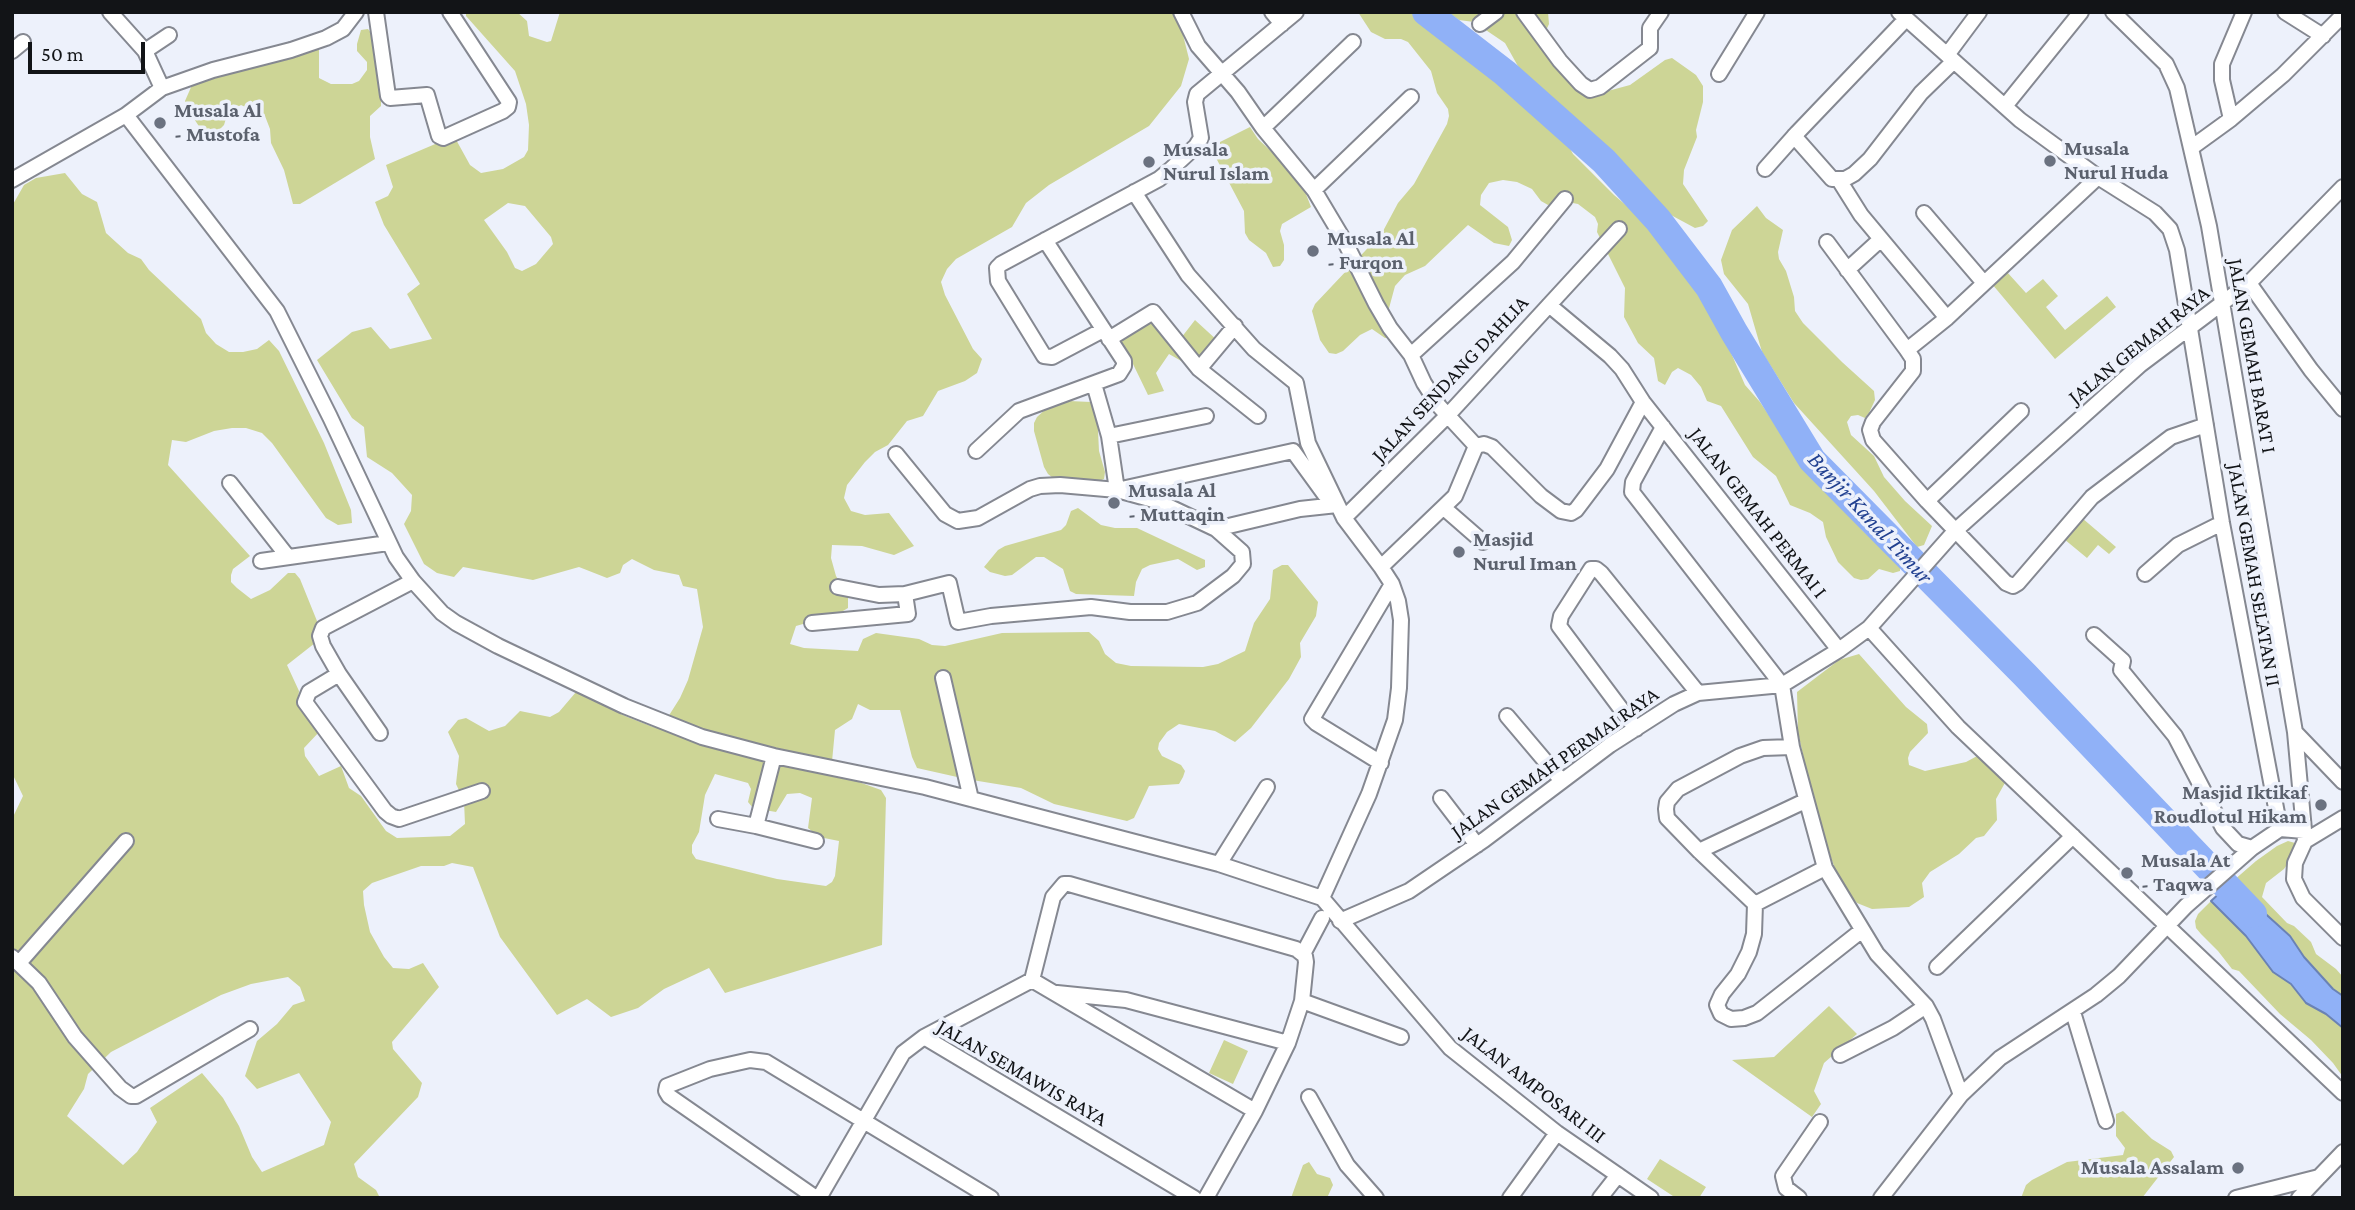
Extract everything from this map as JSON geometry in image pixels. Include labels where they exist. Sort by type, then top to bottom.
[{"type":"street","points":[[110,12],[145,51],[162,88]]},
{"type":"street","points":[[12,180],[126,115],[162,88],[213,70],[326,38],[343,29],[356,12]]},
{"type":"street","points":[[376,12],[388,96],[427,95],[439,136],[443,138],[503,111],[509,102],[450,12]]},
{"type":"street","points":[[1181,12],[1192,38],[1314,190],[1349,248],[1384,318],[1411,355],[1424,383],[1475,446]]},
{"type":"street","points":[[1258,416],[1199,369],[1153,312],[1052,357],[1044,356],[998,281],[996,272],[1001,264],[1159,179],[1196,146],[1201,133],[1196,98],[1201,89],[1222,73],[1277,18],[1296,12]]},
{"type":"street","points":[[1480,24],[1496,12]]},
{"type":"street","points":[[1524,12],[1560,61],[1581,84],[1590,89],[1600,87],[1650,48],[1650,28],[1661,12]]},
{"type":"street","points":[[1718,74],[1757,12]]},
{"type":"street","points":[[1794,136],[1832,178],[1839,180],[1854,174],[1950,58],[1979,12]]},
{"type":"street","points":[[2005,107],[2081,12]]},
{"type":"street","name":"JALAN GEMAH BARAT I","points":[[2113,12],[2166,64],[2177,88],[2191,148],[2209,226],[2295,732],[2305,836]]},
{"type":"street","points":[[2231,119],[2222,80],[2222,64],[2244,12]]},
{"type":"street","points":[[2285,12],[2323,36]]},
{"type":"street","points":[[1765,169],[1902,15]]},
{"type":"street","name":"JALAN GEMAH SELATAN II","points":[[1902,15],[2005,107],[2098,177],[2155,213],[2170,229],[2177,250],[2222,523],[2280,829]]},
{"type":"street","points":[[2191,148],[2231,119],[2283,75],[2343,15]]},
{"type":"street","points":[[145,51],[169,35]]},
{"type":"street","points":[[1263,128],[1353,43]]},
{"type":"street","points":[[1314,190],[1411,97]]},
{"type":"street","points":[[126,115],[277,311],[388,543],[413,581],[442,613],[498,646],[669,725],[736,747],[925,787],[1219,864],[1322,898],[1369,794],[1395,720],[1401,620],[1392,584],[1293,451],[1117,491]]},
{"type":"street","points":[[1907,351],[1947,318],[2098,177]]},
{"type":"street","points":[[1839,180],[1861,215],[1947,318]]},
{"type":"street","name":"JALAN GEMAH RAYA","points":[[1956,530],[2140,365],[2249,283],[2343,187]]},
{"type":"street","points":[[1134,192],[1188,275],[1254,349],[1296,383],[1308,443],[1338,510]]},
{"type":"street","points":[[1411,355],[1513,262],[1565,199]]},
{"type":"street","points":[[1924,213],[1984,283]]},
{"type":"street","points":[[1549,305],[1619,229]]},
{"type":"street","points":[[1847,270],[1881,239]]},
{"type":"street","points":[[976,452],[1019,411],[1094,384],[1119,373],[1125,366],[1045,240]]},
{"type":"street","points":[[1827,242],[1913,359],[1913,371],[1873,422],[1870,429],[1873,440],[2006,583],[2013,586],[2018,583],[2092,497],[2171,437],[2206,425]]},
{"type":"street","points":[[2249,283],[2311,370],[2343,409]]},
{"type":"street","name":"JALAN SENDANG DAHLIA","points":[[1338,510],[1448,415],[1549,305],[1616,362],[1643,402]]},
{"type":"street","points":[[1199,369],[1235,326]]},
{"type":"street","points":[[1094,384],[1109,436],[1117,491]]},
{"type":"street","points":[[1475,446],[1484,444],[1492,447],[1541,496],[1561,511],[1571,513],[1599,481],[1643,402]]},
{"type":"street","name":"JALAN GEMAH PERMAI I","points":[[1643,402],[1839,650]]},
{"type":"street","points":[[1927,501],[2021,411]]},
{"type":"street","points":[[1109,436],[1206,416]]},
{"type":"street","points":[[1663,427],[1633,482],[1632,492],[1782,685],[1792,747],[1825,868],[1861,931],[1887,966],[1926,1006],[1961,1095]]},
{"type":"street","points":[[1381,567],[1444,508],[1460,488],[1475,446]]},
{"type":"street","points":[[838,587],[879,595],[905,594],[949,583],[958,622],[991,615],[1091,607],[1130,612],[1177,610],[1197,603],[1233,576],[1243,564],[1242,552],[1216,529],[1157,501],[1117,491],[1060,485],[1040,486],[978,518],[958,521],[945,514],[896,454]]},
{"type":"street","points":[[230,483],[288,557]]},
{"type":"street","points":[[1444,508],[1483,542]]},
{"type":"street","points":[[1216,529],[1300,509],[1338,510]]},
{"type":"street","points":[[2145,573],[2178,545],[2222,523]]},
{"type":"street","name":"JALAN GEMAH PERMAI RAYA","points":[[1340,921],[1409,891],[1674,704],[1698,694],[1782,685],[1839,650],[1869,628],[1956,530]]},
{"type":"street","points":[[261,561],[388,543]]},
{"type":"street","points":[[1636,729],[1559,626],[1560,616],[1589,571],[1594,569],[1601,573],[1698,694]]},
{"type":"street","points":[[380,733],[339,674],[320,636],[323,628],[413,581]]},
{"type":"street","points":[[1381,763],[1312,719],[1392,584]]},
{"type":"street","points":[[812,623],[908,614],[905,594]]},
{"type":"street","points":[[879,595],[880,617]]},
{"type":"street","points":[[1869,628],[1958,727],[2343,1093]]},
{"type":"street","points":[[2094,635],[2123,662],[2121,670],[2175,736],[2223,828],[2238,844],[2252,848]]},
{"type":"street","points":[[339,674],[309,692],[305,702],[385,811],[399,819],[482,791]]},
{"type":"street","points":[[943,678],[971,799]]},
{"type":"street","points":[[1507,716],[1562,781]]},
{"type":"street","points":[[2295,732],[2343,782]]},
{"type":"street","points":[[1792,747],[1751,751],[1678,789],[1667,802],[1667,818],[1755,904],[1754,934],[1749,952],[1738,974],[1719,999],[1717,1008],[1721,1014],[1731,1019],[1751,1016],[1861,931]]},
{"type":"street","points":[[756,827],[775,756]]},
{"type":"street","points":[[1219,864],[1267,787]]},
{"type":"street","points":[[1441,798],[1477,845]]},
{"type":"street","points":[[1699,851],[1805,801]]},
{"type":"street","points":[[1881,1198],[1961,1095],[2016,1046],[2073,1012],[2119,976],[2186,906],[2230,866],[2280,829],[2305,836],[2343,818]]},
{"type":"street","points":[[718,819],[816,841]]},
{"type":"street","points":[[1937,967],[2073,836]]},
{"type":"street","points":[[2305,836],[2295,863],[2297,889],[2313,910],[2343,938]]},
{"type":"street","points":[[126,841],[16,960],[39,983],[75,1037],[120,1088],[131,1096],[136,1096],[250,1029]]},
{"type":"street","points":[[1755,904],[1825,868]]},
{"type":"street","points":[[924,1037],[1032,980],[1053,897],[1059,887],[1069,884],[1297,950],[1306,962],[1302,1001],[1288,1043],[1255,1111],[1206,1198]]},
{"type":"street","name":"JALAN AMPOSARI III","points":[[1322,898],[1450,1048],[1557,1133],[1651,1198]]},
{"type":"street","points":[[1297,950],[1322,918]]},
{"type":"street","points":[[1032,980],[1255,1111]]},
{"type":"street","points":[[1056,993],[1126,1000],[1288,1043]]},
{"type":"street","points":[[1302,1001],[1401,1037]]},
{"type":"street","points":[[1840,1055],[1893,1028],[1926,1006]]},
{"type":"street","points":[[2073,1012],[2106,1121]]},
{"type":"street","name":"JALAN SEMAWIS RAYA","points":[[818,1198],[903,1054],[924,1037],[1194,1198]]},
{"type":"street","points":[[818,1198],[669,1096],[666,1091],[669,1085],[710,1069],[750,1060],[766,1062],[865,1119],[991,1198]]},
{"type":"street","points":[[1309,1097],[1347,1165],[1376,1198]]},
{"type":"street","points":[[1799,1198],[1786,1188],[1783,1176],[1820,1122]]},
{"type":"street","points":[[1510,1198],[1557,1133]]},
{"type":"street","points":[[2299,1198],[2343,1152]]},
{"type":"street","points":[[1600,1198],[1618,1175]]},
{"type":"street","points":[[2236,1198],[2319,1177]]},
{"type":"green space","points":[[466,12],[517,12],[527,21],[529,36],[547,42],[551,41],[560,12],[1173,12],[1182,31],[1189,59],[1181,86],[1149,126],[1049,185],[1026,203],[1012,227],[956,259],[947,269],[941,282],[973,349],[982,359],[977,373],[965,381],[938,391],[923,416],[907,421],[888,445],[865,462],[847,485],[844,498],[851,511],[865,515],[889,513],[914,546],[894,555],[862,546],[832,545],[831,558],[836,576],[848,595],[848,608],[838,614],[796,626],[790,644],[804,648],[858,651],[863,639],[876,633],[945,646],[1002,633],[1089,632],[1099,641],[1105,654],[1116,663],[1131,666],[1203,667],[1218,664],[1245,651],[1254,623],[1270,599],[1273,570],[1288,565],[1318,602],[1316,616],[1300,643],[1301,657],[1289,679],[1251,728],[1235,742],[1215,731],[1179,724],[1167,732],[1158,749],[1162,756],[1181,765],[1185,771],[1183,777],[1179,784],[1149,786],[1134,818],[1127,821],[1054,804],[1021,788],[917,768],[900,710],[870,710],[858,704],[852,719],[835,730],[831,772],[881,790],[886,798],[882,945],[725,993],[709,968],[664,989],[638,1008],[611,1017],[587,999],[557,1015],[500,937],[473,867],[452,863],[444,866],[421,866],[372,883],[363,891],[364,905],[370,932],[384,957],[393,968],[409,969],[423,963],[439,987],[392,1042],[393,1049],[422,1083],[418,1097],[354,1164],[358,1177],[376,1190],[380,1198],[12,1198],[12,819],[23,796],[12,773],[12,206],[24,185],[36,178],[65,173],[82,194],[97,202],[106,233],[128,253],[141,259],[149,270],[201,319],[206,333],[216,344],[229,352],[243,352],[257,349],[269,340],[279,351],[324,443],[351,510],[352,523],[338,525],[326,518],[262,433],[246,428],[232,428],[214,431],[186,442],[172,440],[168,465],[250,556],[233,569],[231,582],[237,588],[251,599],[270,590],[288,573],[295,573],[300,579],[317,621],[315,643],[287,665],[299,691],[301,710],[320,731],[304,748],[305,756],[319,776],[341,766],[349,788],[361,796],[386,831],[397,838],[450,836],[465,824],[464,801],[456,784],[459,756],[448,732],[458,720],[466,718],[489,731],[505,726],[520,711],[550,717],[559,712],[576,692],[625,716],[661,728],[688,680],[703,627],[697,589],[683,586],[679,575],[654,570],[632,559],[623,565],[620,573],[607,578],[579,567],[533,580],[463,567],[454,577],[437,573],[424,564],[404,524],[411,511],[412,495],[392,473],[367,457],[364,427],[352,418],[317,360],[352,332],[371,327],[390,349],[432,339],[407,294],[420,284],[384,225],[375,202],[388,196],[393,187],[386,165],[454,136],[470,165],[481,173],[503,169],[524,157],[528,150],[526,104],[515,71],[466,16]],"holes":[[[508,203],[525,206],[551,237],[553,244],[536,264],[522,271],[515,268],[484,220]],[[715,774],[748,783],[751,789],[748,802],[753,808],[776,812],[787,794],[800,793],[812,798],[808,828],[819,837],[839,841],[832,882],[826,886],[777,879],[696,859],[692,853],[692,845],[699,832],[705,795]],[[288,977],[300,987],[305,1001],[293,1005],[277,1024],[257,1041],[245,1076],[257,1089],[299,1073],[331,1122],[324,1145],[262,1172],[223,1098],[202,1073],[150,1108],[157,1122],[137,1152],[123,1165],[67,1116],[84,1089],[88,1074],[111,1052],[221,995],[251,984]]]},
{"type":"green space","points":[[1358,12],[1414,12],[1492,74],[1566,141],[1573,154],[1614,195],[1652,227],[1715,316],[1745,385],[1760,402],[1802,464],[1850,511],[1862,530],[1900,563],[1900,571],[1893,573],[1879,569],[1868,579],[1854,578],[1838,562],[1826,537],[1823,522],[1790,505],[1776,476],[1753,457],[1721,406],[1707,401],[1701,387],[1691,375],[1678,368],[1672,372],[1665,385],[1658,381],[1654,358],[1638,343],[1624,317],[1625,288],[1597,232],[1595,217],[1578,204],[1562,201],[1548,205],[1541,201],[1532,189],[1517,182],[1503,180],[1489,183],[1481,195],[1480,205],[1508,227],[1512,240],[1509,246],[1494,243],[1468,225],[1425,266],[1405,275],[1395,286],[1388,312],[1393,337],[1385,338],[1372,329],[1360,335],[1343,351],[1329,353],[1320,340],[1312,311],[1315,304],[1382,233],[1398,203],[1414,184],[1449,116],[1448,109],[1437,93],[1431,71],[1408,42],[1385,39],[1371,32]]},
{"type":"green space","points":[[1448,12],[1548,12],[1549,24],[1542,39],[1593,95],[1630,85],[1665,60],[1672,58],[1696,75],[1703,86],[1703,102],[1696,130],[1697,137],[1684,170],[1683,184],[1708,221],[1695,228],[1656,207],[1524,77],[1505,43],[1474,22],[1459,20]]},
{"type":"green space","points":[[368,29],[375,38],[381,92],[381,106],[370,116],[370,137],[375,159],[300,204],[293,204],[284,170],[271,143],[265,116],[241,105],[228,112],[224,125],[219,130],[204,134],[187,108],[185,101],[192,85],[296,53],[319,49],[319,78],[331,84],[352,84],[359,81],[367,70],[367,62],[357,51],[357,44],[361,30]]},
{"type":"green space","points":[[1250,127],[1306,194],[1311,207],[1282,224],[1280,231],[1284,260],[1280,266],[1273,267],[1266,253],[1249,240],[1245,233],[1244,211],[1215,156],[1218,143]]},
{"type":"green space","points":[[1757,206],[1766,218],[1783,230],[1779,259],[1786,271],[1794,297],[1795,311],[1803,323],[1874,391],[1875,400],[1865,418],[1851,416],[1847,422],[1851,435],[1874,456],[1884,477],[1905,501],[1932,526],[1924,545],[1917,547],[1874,491],[1794,403],[1762,352],[1748,304],[1724,274],[1721,260],[1732,230]]},
{"type":"green space","points":[[2007,272],[2026,293],[2043,279],[2058,296],[2046,307],[2065,330],[2107,296],[2116,307],[2055,359],[1992,284]]},
{"type":"green space","points":[[1147,312],[1181,338],[1195,320],[1219,342],[1202,361],[1183,362],[1169,354],[1156,373],[1164,391],[1148,395],[1116,338]]},
{"type":"green space","points":[[1069,401],[1091,402],[1097,411],[1099,451],[1105,472],[1104,479],[1097,482],[1053,478],[1044,467],[1034,423],[1048,407]]},
{"type":"green space","points":[[1078,508],[1101,525],[1137,528],[1205,560],[1205,567],[1197,570],[1178,559],[1150,565],[1142,569],[1134,596],[1076,594],[1070,591],[1063,569],[1044,557],[1036,557],[1012,575],[990,572],[984,567],[998,550],[1005,546],[1061,530],[1071,511]]},
{"type":"green space","points":[[2082,518],[2116,547],[2109,554],[2098,545],[2087,558],[2064,539]]},
{"type":"green space","points":[[1859,654],[1906,707],[1927,724],[1928,733],[1910,752],[1909,765],[1925,771],[1966,762],[1979,755],[2006,781],[1996,799],[1997,820],[1984,836],[1976,838],[1959,854],[1930,872],[1922,883],[1924,897],[1909,907],[1872,909],[1857,903],[1838,877],[1817,819],[1798,732],[1797,692],[1839,660]]},
{"type":"green space","points":[[2288,841],[2295,843],[2297,850],[2284,869],[2266,883],[2262,897],[2287,923],[2311,942],[2316,954],[2343,977],[2343,996],[2333,989],[2304,957],[2290,935],[2247,898],[2245,891],[2233,881],[2256,861]]},
{"type":"green space","points":[[2211,901],[2246,936],[2273,971],[2291,984],[2306,1003],[2343,1028],[2343,1077],[2311,1040],[2280,1014],[2239,971],[2232,969],[2196,928],[2198,914]]},
{"type":"green space","points":[[1829,1006],[1857,1034],[1824,1063],[1814,1091],[1821,1104],[1812,1117],[1732,1060],[1774,1057]]},
{"type":"green space","points":[[1224,1040],[1248,1051],[1233,1084],[1209,1073]]},
{"type":"green space","points":[[2123,1111],[2152,1139],[2171,1151],[2174,1157],[2142,1198],[2021,1198],[2026,1185],[2032,1180],[2067,1162],[2123,1155],[2125,1148],[2116,1136],[2116,1114]]},
{"type":"green space","points":[[1660,1159],[1706,1187],[1699,1198],[1676,1198],[1647,1179]]},
{"type":"green space","points":[[1309,1162],[1317,1174],[1330,1178],[1333,1185],[1327,1198],[1291,1198],[1303,1165]]},
{"type":"water","points":[[2233,881],[2290,936],[2304,957],[2333,989],[2343,996],[2343,1028],[2306,1003],[2291,984],[2273,972],[2246,936],[2211,901]]},
{"type":"waterway","name":"Banjir Kanal Timur","points":[[1426,12],[1505,73],[1604,161],[1658,220],[1709,287],[1812,460],[2025,675],[2253,914]]},
{"type":"place","name":"Musala Al - Mustofa","points":[[160,123]]},
{"type":"place","name":"Musala Nurul Huda","points":[[2050,161]]},
{"type":"place","name":"Musala Nurul Islam","points":[[1149,162]]},
{"type":"place","name":"Musala Al - Furqon","points":[[1313,251]]},
{"type":"place","name":"Musala Al - Muttaqin","points":[[1114,503]]},
{"type":"place","name":"Masjid Nurul Iman","points":[[1459,552]]},
{"type":"place","name":"Masjid Iktikaf Roudlotul Hikam","points":[[2321,805]]},
{"type":"place","name":"Musala At - Taqwa","points":[[2127,873]]},
{"type":"place","name":"Musala Assalam","points":[[2238,1168]]}]
